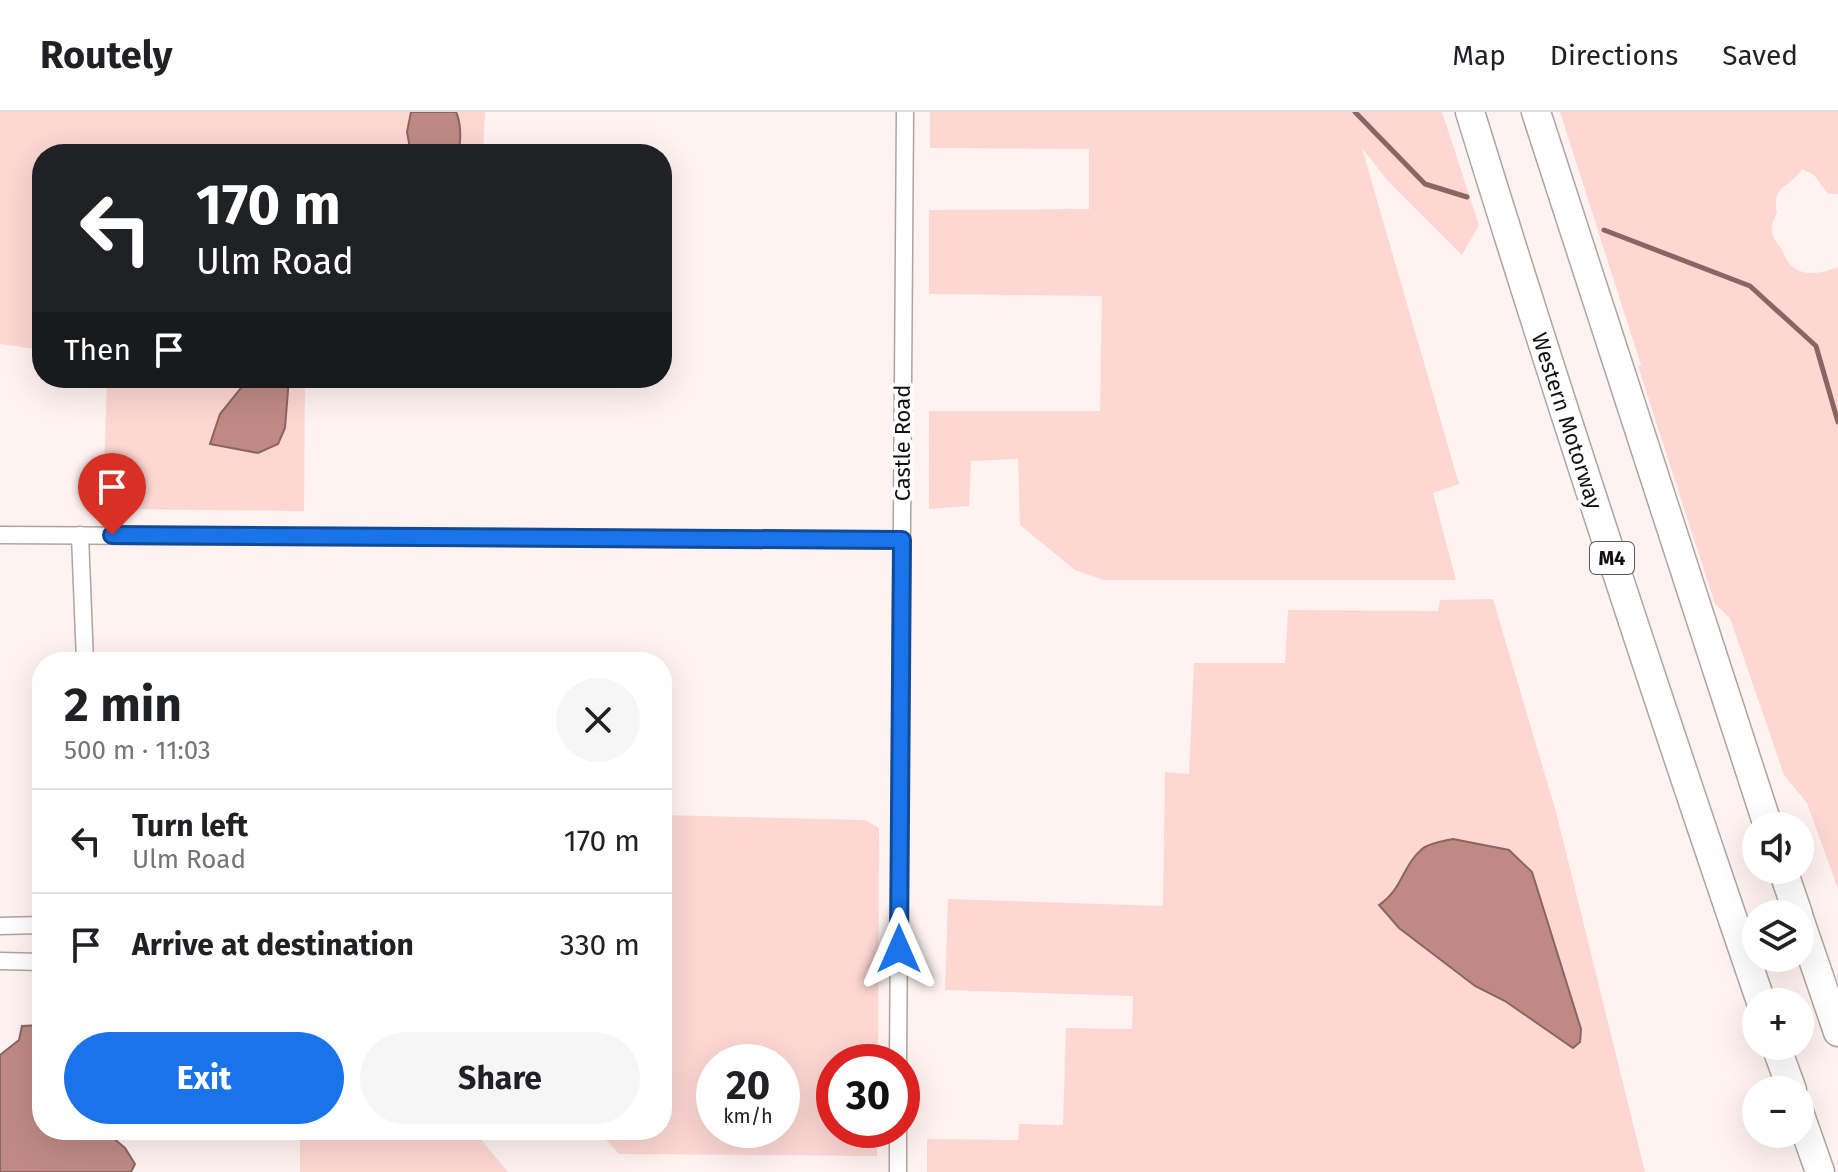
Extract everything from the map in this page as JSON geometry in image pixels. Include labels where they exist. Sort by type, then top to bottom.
[{"type":"highway","name":"Western Motorway","points":[[1470,112],[1531,310],[1756,988]]},
{"type":"highway","points":[[1536,112],[1763,812]]},
{"type":"highway","points":[[1814,962],[1838,1032]]},
{"type":"highway","points":[[1812,1148],[1820,1172]]},
{"type":"street","name":"Castle Road","points":[[898,1044],[905,112]]},
{"type":"street","points":[[0,535],[902,540]]},
{"type":"street","points":[[80,535],[85,652]]},
{"type":"street","points":[[0,926],[32,925]]},
{"type":"street","points":[[0,961],[32,962]]},
{"type":"street","points":[[898,1148],[898,1172]]},
{"type":"shaded area","points":[[0,112],[485,112],[483,144],[32,144],[32,349],[0,344]]},
{"type":"shaded area","points":[[411,112],[456,112],[460,144],[409,144],[407,132]]},
{"type":"shaded area","points":[[930,112],[1442,112],[1479,225],[1462,255],[1387,180],[1362,148],[1459,484],[1433,493],[1456,580],[1104,580],[1075,570],[1020,525],[1018,459],[971,461],[969,506],[929,509],[929,411],[1100,411],[1102,296],[929,294],[929,210],[1089,209],[1089,149],[930,148]]},
{"type":"shaded area","points":[[1560,112],[1838,112],[1838,194],[1828,194],[1814,175],[1802,169],[1779,192],[1772,230],[1787,260],[1800,271],[1813,273],[1838,267],[1838,889],[1814,822],[1814,812],[1810,812],[1807,803],[1784,775],[1730,618],[1715,604],[1638,366],[1641,365]]},
{"type":"shaded area","points":[[107,388],[305,388],[304,511],[103,509]]},
{"type":"shaded area","points":[[241,388],[288,388],[285,428],[278,444],[258,453],[210,444],[220,414]]},
{"type":"shaded area","points":[[1493,599],[1556,812],[1645,1172],[927,1172],[927,1139],[1018,1140],[1019,1124],[1063,1125],[1066,1028],[1132,1029],[1133,996],[945,990],[948,899],[1163,906],[1165,772],[1189,774],[1194,663],[1285,663],[1288,610],[1438,611],[1440,600]],"holes":[[[1480,845],[1509,850],[1532,872],[1581,1029],[1580,1042],[1573,1048],[1505,1001],[1475,986],[1399,928],[1379,905]]]},
{"type":"shaded area","points":[[672,815],[865,820],[879,828],[878,1044],[816,1044],[816,1148],[877,1148],[877,1156],[619,1154],[606,1140],[672,1140]]},
{"type":"shaded area","points":[[1453,839],[1509,850],[1532,872],[1581,1029],[1580,1042],[1573,1048],[1505,1001],[1475,986],[1399,928],[1379,905],[1393,892],[1422,849]]},
{"type":"shaded area","points":[[22,1026],[32,1026],[32,1140],[116,1140],[135,1164],[131,1172],[0,1172],[0,1055],[19,1040]]},
{"type":"shaded area","points":[[300,1140],[481,1140],[508,1172],[300,1172]]},
{"type":"waterway","points":[[1355,112],[1425,184],[1467,197]]},
{"type":"waterway","points":[[1604,230],[1750,286],[1816,346],[1838,422]]},
{"type":"route","points":[[112,535],[902,540],[899,949]]}]
